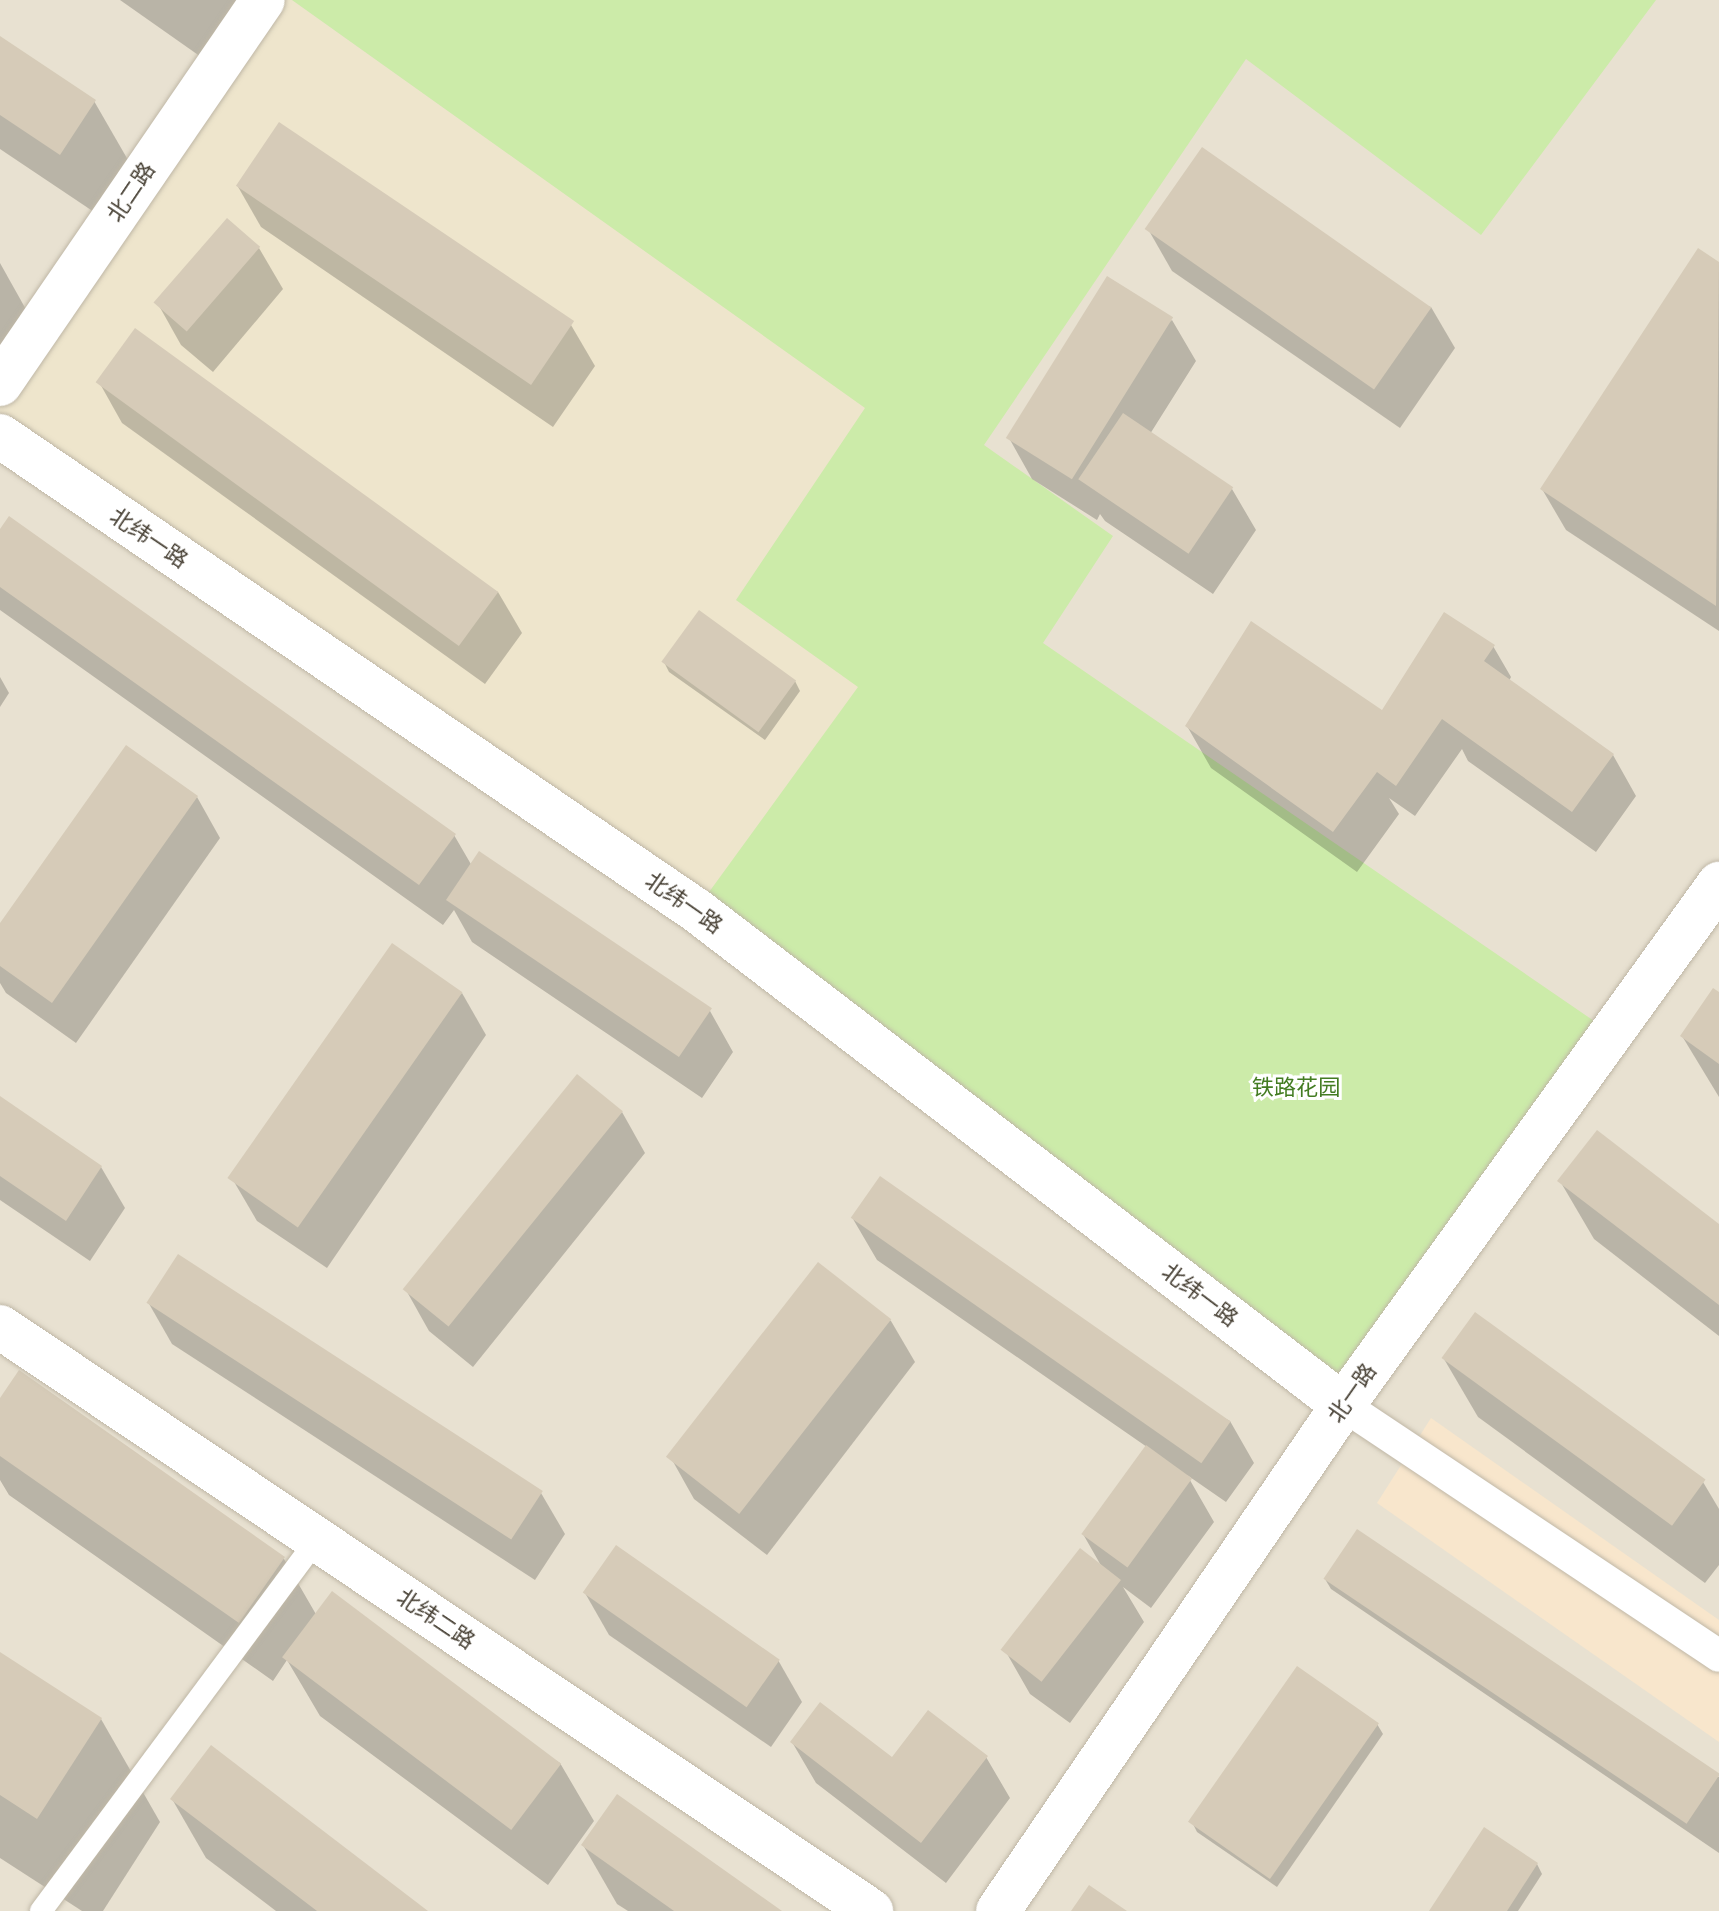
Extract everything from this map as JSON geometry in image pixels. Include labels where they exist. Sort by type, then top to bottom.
[{"type":"street","name":"北二路","points":[[0,384],[263,0]]},
{"type":"street","name":"北纬一路","points":[[0,436],[696,910],[1343,1405]]},
{"type":"street","name":"北一路","points":[[998,1911],[1343,1405],[1719,884]]},
{"type":"street","name":"北纬二路","points":[[0,1327],[871,1911]]},
{"type":"street","points":[[1343,1405],[1719,1656]]},
{"type":"lane","points":[[41,1911],[317,1539]]},
{"type":"shaded area","points":[[0,0],[1719,0],[1719,1911],[0,1911]]},
{"type":"shaded area","points":[[263,0],[292,0],[866,408],[736,600],[859,687],[696,910],[0,436],[0,384]]},
{"type":"shaded area","points":[[1431,1418],[1719,1620],[1719,1742],[1377,1503]]},
{"type":"green space","name":"铁路花园","points":[[292,0],[1656,0],[1481,235],[1246,59],[984,445],[1113,536],[1043,643],[1613,1034],[1343,1405],[696,910],[858,687],[736,600],[865,408]]},
{"type":"building","points":[[0,36],[96,100],[60,155],[0,115]]},
{"type":"building","points":[[279,122],[574,321],[531,385],[236,186]]},
{"type":"building","points":[[1202,147],[1431,308],[1374,390],[1145,229]]},
{"type":"building","points":[[227,218],[260,247],[187,331],[154,303]]},
{"type":"building","points":[[1698,248],[1719,262],[1716,606],[1540,489]]},
{"type":"building","points":[[1107,276],[1173,317],[1072,479],[1006,438]]},
{"type":"building","points":[[135,328],[498,592],[459,646],[96,382]]},
{"type":"building","points":[[1123,413],[1233,487],[1189,554],[1078,479]]},
{"type":"building","points":[[9,516],[456,834],[419,885],[0,587],[0,529]]},
{"type":"building","points":[[699,610],[796,681],[758,732],[661,662]]},
{"type":"building","points":[[1444,612],[1495,645],[1484,661],[1614,754],[1572,812],[1442,719],[1396,786],[1377,772],[1333,832],[1185,726],[1251,621],[1382,710]]},
{"type":"building","points":[[126,745],[198,796],[52,1003],[0,966],[0,923]]},
{"type":"building","points":[[479,851],[712,1008],[679,1057],[446,900]]},
{"type":"building","points":[[392,943],[462,992],[298,1227],[227,1178]]},
{"type":"building","points":[[1713,988],[1719,992],[1719,1064],[1680,1036]]},
{"type":"building","points":[[577,1074],[623,1111],[449,1326],[403,1289]]},
{"type":"building","points":[[0,1096],[102,1166],[66,1221],[0,1176]]},
{"type":"building","points":[[1597,1130],[1719,1224],[1719,1305],[1557,1181]]},
{"type":"building","points":[[880,1176],[1231,1421],[1201,1463],[851,1218]]},
{"type":"building","points":[[178,1254],[543,1491],[511,1540],[146,1303]]},
{"type":"building","points":[[818,1262],[891,1319],[739,1514],[666,1457]]},
{"type":"building","points":[[1475,1312],[1706,1480],[1672,1526],[1441,1358]]},
{"type":"building","points":[[19,1370],[285,1557],[239,1623],[0,1456],[0,1398]]},
{"type":"building","points":[[1146,1445],[1192,1479],[1127,1567],[1081,1534]]},
{"type":"building","points":[[1357,1529],[1719,1773],[1687,1824],[1323,1579]]},
{"type":"building","points":[[616,1545],[780,1660],[747,1707],[583,1593]]},
{"type":"building","points":[[1080,1548],[1121,1580],[1042,1682],[1001,1650]]},
{"type":"building","points":[[332,1591],[561,1764],[511,1830],[282,1657]]},
{"type":"building","points":[[0,1652],[102,1718],[37,1819],[0,1795]]},
{"type":"building","points":[[1297,1666],[1379,1723],[1270,1879],[1188,1822]]},
{"type":"building","points":[[820,1702],[892,1757],[928,1710],[988,1756],[921,1843],[790,1742]]},
{"type":"building","points":[[211,1745],[428,1911],[317,1911],[170,1799]]},
{"type":"building","points":[[617,1794],[782,1911],[674,1911],[581,1845]]},
{"type":"building","points":[[1484,1827],[1538,1863],[1507,1911],[1429,1911]]},
{"type":"building","points":[[1089,1885],[1127,1911],[1071,1911]]}]
